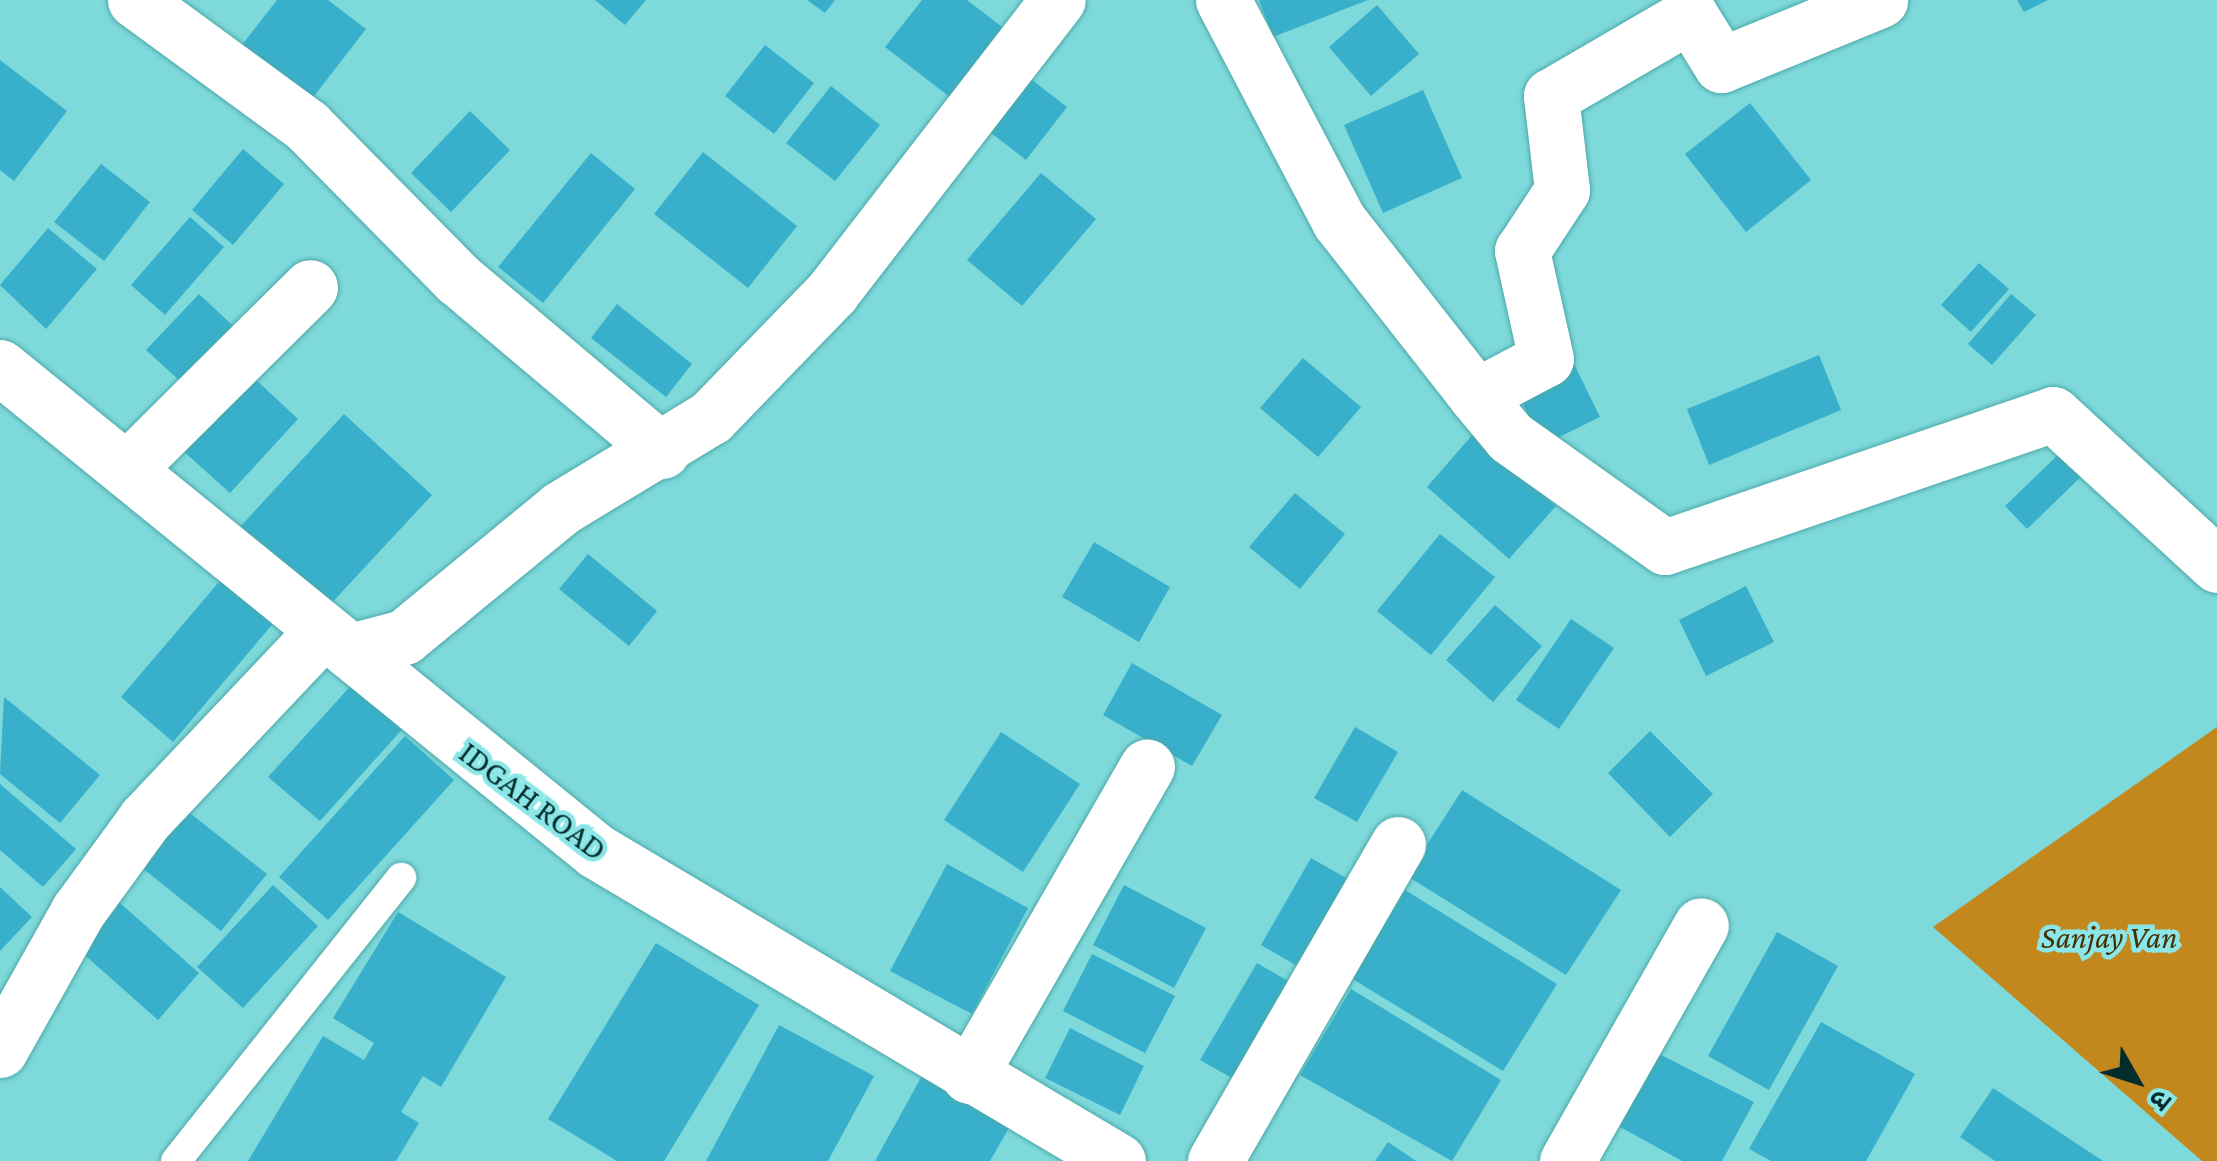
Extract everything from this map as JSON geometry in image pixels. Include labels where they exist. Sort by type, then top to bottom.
[{"type":"street","points":[[136,0],[307,126],[458,279],[662,451]]},
{"type":"street","points":[[0,1050],[78,912],[145,819],[337,641],[404,637],[560,508],[662,451],[711,417],[807,320],[1058,0]]},
{"type":"street","points":[[1223,0],[1339,222],[1476,396],[1510,437],[1665,546],[2053,414],[2217,565]]},
{"type":"street","points":[[1476,396],[1546,359],[1522,252],[1562,190],[1550,96],[1690,14],[1720,65],[1880,0]]},
{"type":"street","points":[[127,469],[310,287]]},
{"type":"street","name":"IDGAH ROAD","points":[[0,367],[596,852],[1118,1161]]},
{"type":"street","points":[[969,1076],[1147,766]]},
{"type":"street","points":[[1216,1161],[1398,844]]},
{"type":"street","points":[[1567,1161],[1701,925]]},
{"type":"lane","points":[[176,1161],[401,878]]},
{"type":"green space","name":"Sanjay Van","points":[[2217,727],[2217,1161],[2202,1161],[1933,927]]},
{"type":"building","points":[[277,0],[328,0],[366,29],[308,104],[238,50]]},
{"type":"building","points":[[595,0],[646,0],[625,25]]},
{"type":"building","points":[[807,0],[835,0],[825,13]]},
{"type":"building","points":[[922,0],[967,0],[1014,36],[960,105],[885,47]]},
{"type":"building","points":[[1259,0],[1368,0],[1273,37]]},
{"type":"building","points":[[2017,0],[2048,0],[2024,12]]},
{"type":"building","points":[[1377,5],[1419,54],[1371,96],[1329,47]]},
{"type":"building","points":[[765,45],[814,83],[774,134],[725,96]]},
{"type":"building","points":[[0,60],[67,111],[14,181],[0,170]]},
{"type":"building","points":[[1023,73],[1067,107],[1026,160],[982,126]]},
{"type":"building","points":[[831,86],[880,125],[835,181],[786,143]]},
{"type":"building","points":[[1423,90],[1462,178],[1383,213],[1344,125]]},
{"type":"building","points":[[1750,103],[1811,180],[1746,232],[1685,154]]},
{"type":"building","points":[[470,111],[510,150],[451,212],[411,173]]},
{"type":"building","points":[[243,149],[284,184],[233,245],[192,210]]},
{"type":"building","points":[[703,152],[797,226],[748,288],[654,214]]},
{"type":"building","points":[[591,153],[635,189],[543,303],[498,267]]},
{"type":"building","points":[[101,164],[150,202],[104,261],[54,222]]},
{"type":"building","points":[[1041,173],[1096,219],[1022,306],[967,260]]},
{"type":"building","points":[[190,217],[224,247],[165,315],[131,285]]},
{"type":"building","points":[[48,228],[97,269],[46,329],[0,285]]},
{"type":"building","points":[[1979,263],[2009,289],[1971,332],[1941,305]]},
{"type":"building","points":[[199,294],[245,337],[193,393],[146,350]]},
{"type":"building","points":[[2011,294],[2036,315],[1992,365],[1968,344]]},
{"type":"building","points":[[617,304],[692,364],[666,397],[591,338]]},
{"type":"building","points":[[1819,355],[1841,410],[1709,465],[1687,409]]},
{"type":"building","points":[[1303,358],[1361,407],[1318,457],[1260,408]]},
{"type":"building","points":[[1573,362],[1600,417],[1543,445],[1516,390]]},
{"type":"building","points":[[241,366],[298,419],[230,493],[172,441]]},
{"type":"building","points":[[344,414],[432,495],[327,608],[239,528]]},
{"type":"building","points":[[1473,434],[1556,506],[1509,559],[1427,487]]},
{"type":"building","points":[[2066,447],[2088,470],[2027,529],[2005,506]]},
{"type":"building","points":[[1295,493],[1345,534],[1300,589],[1249,547]]},
{"type":"building","points":[[1440,534],[1495,577],[1431,655],[1377,611]]},
{"type":"building","points":[[1094,542],[1170,587],[1139,642],[1062,597]]},
{"type":"building","points":[[588,554],[657,611],[629,646],[559,589]]},
{"type":"building","points":[[224,576],[276,620],[173,742],[121,697]]},
{"type":"building","points":[[1746,586],[1774,642],[1706,676],[1679,620]]},
{"type":"building","points":[[1495,605],[1542,646],[1493,702],[1446,660]]},
{"type":"building","points":[[1571,619],[1614,648],[1559,729],[1516,700]]},
{"type":"building","points":[[1132,663],[1222,715],[1192,766],[1103,715]]},
{"type":"building","points":[[356,680],[406,725],[320,821],[268,777]]},
{"type":"building","points":[[4,697],[100,775],[60,823],[0,774]]},
{"type":"building","points":[[1355,727],[1398,752],[1357,822],[1314,798]]},
{"type":"building","points":[[1650,731],[1713,794],[1670,837],[1608,773]]},
{"type":"building","points":[[1001,732],[1080,784],[1023,872],[944,820]]},
{"type":"building","points":[[405,736],[454,780],[328,920],[279,877]]},
{"type":"building","points":[[0,784],[76,849],[43,887],[0,850]]},
{"type":"building","points":[[1462,790],[1621,890],[1566,975],[1407,876]]},
{"type":"building","points":[[172,799],[267,874],[221,931],[126,855]]},
{"type":"building","points":[[1311,858],[1355,883],[1304,970],[1261,945]]},
{"type":"building","points":[[947,864],[1028,908],[972,1014],[890,971]]},
{"type":"building","points":[[273,885],[318,926],[243,1008],[197,967]]},
{"type":"building","points":[[1124,885],[1206,928],[1174,988],[1093,945]]},
{"type":"building","points":[[0,887],[32,917],[0,951]]},
{"type":"building","points":[[1405,890],[1557,984],[1503,1071],[1351,978]]},
{"type":"building","points":[[111,895],[199,973],[158,1020],[70,942]]},
{"type":"building","points":[[398,912],[506,977],[441,1087],[423,1076],[401,1112],[419,1123],[396,1161],[248,1161],[323,1036],[364,1060],[374,1043],[333,1018]]},
{"type":"building","points":[[1777,932],[1838,966],[1769,1090],[1708,1056]]},
{"type":"building","points":[[656,943],[759,1005],[664,1161],[617,1161],[548,1119]]},
{"type":"building","points":[[1092,954],[1175,996],[1145,1053],[1063,1011]]},
{"type":"building","points":[[1257,963],[1302,989],[1246,1086],[1200,1060]]},
{"type":"building","points":[[1351,989],[1501,1080],[1452,1161],[1300,1075]]},
{"type":"building","points":[[1821,1022],[1915,1074],[1866,1161],[1771,1161],[1749,1149]]},
{"type":"building","points":[[779,1025],[874,1076],[828,1161],[706,1161]]},
{"type":"building","points":[[1070,1028],[1144,1066],[1120,1115],[1045,1078]]},
{"type":"building","points":[[1657,1053],[1754,1102],[1722,1161],[1682,1161],[1613,1123]]},
{"type":"building","points":[[924,1072],[1013,1121],[990,1161],[875,1161]]},
{"type":"building","points":[[1993,1088],[2103,1161],[1995,1161],[1960,1137]]},
{"type":"building","points":[[1388,1142],[1416,1161],[1375,1161]]}]
